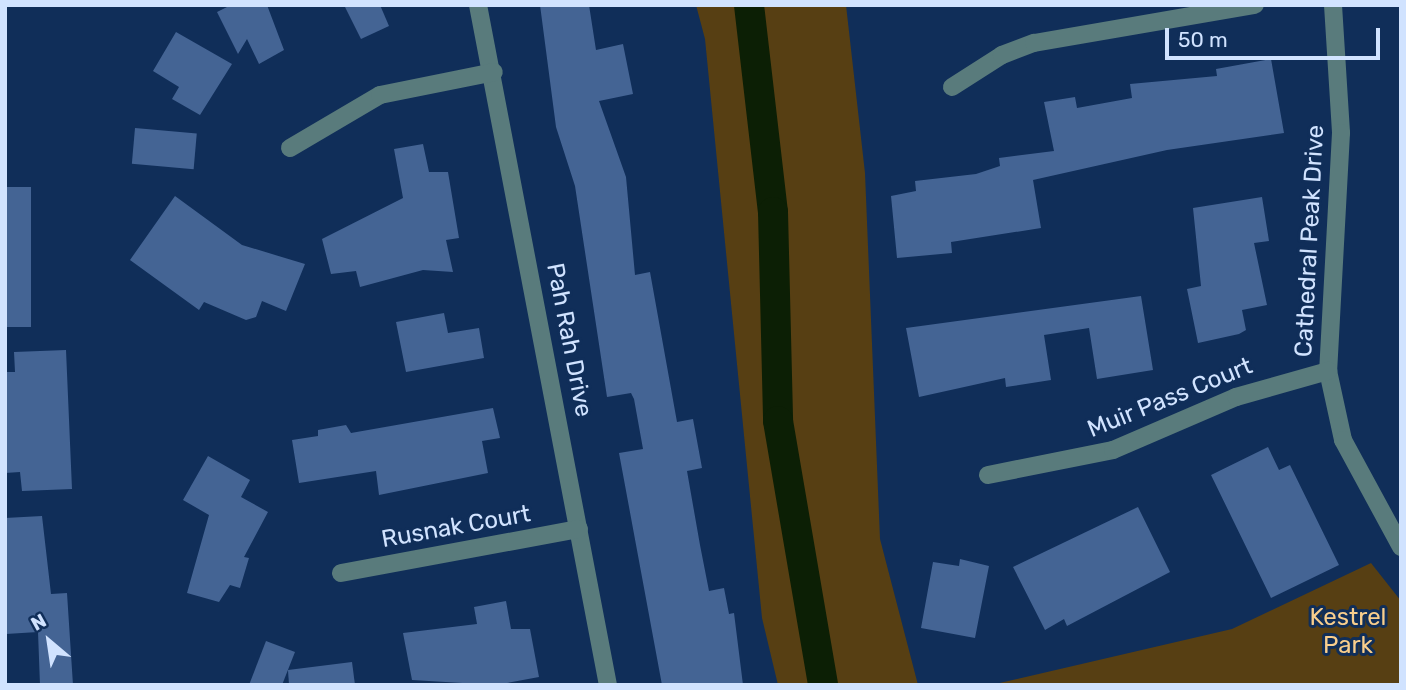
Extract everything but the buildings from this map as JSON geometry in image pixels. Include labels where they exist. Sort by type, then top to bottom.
[{"type":"street","name":"Pah Rah Drive","points":[[478,5],[494,72],[608,685]]},
{"type":"street","points":[[952,87],[1002,55],[1034,43],[1255,5]]},
{"type":"street","name":"Cathedral Peak Drive","points":[[1333,5],[1341,134],[1328,372],[1343,440],[1401,547]]},
{"type":"street","points":[[290,148],[380,95],[494,72]]},
{"type":"street","name":"Muir Pass Court","points":[[988,475],[1113,450],[1236,397],[1328,372]]},
{"type":"street","name":"Rusnak Court","points":[[341,573],[579,529]]},
{"type":"green space","points":[[696,5],[846,5],[865,173],[880,539],[918,685],[778,685],[762,618],[705,39]]},
{"type":"green space","name":"Kestrel Park","points":[[1371,563],[1401,601],[1401,685],[991,685],[1232,629]]},
{"type":"waterway","points":[[749,5],[773,212],[778,421],[823,685]]}]
